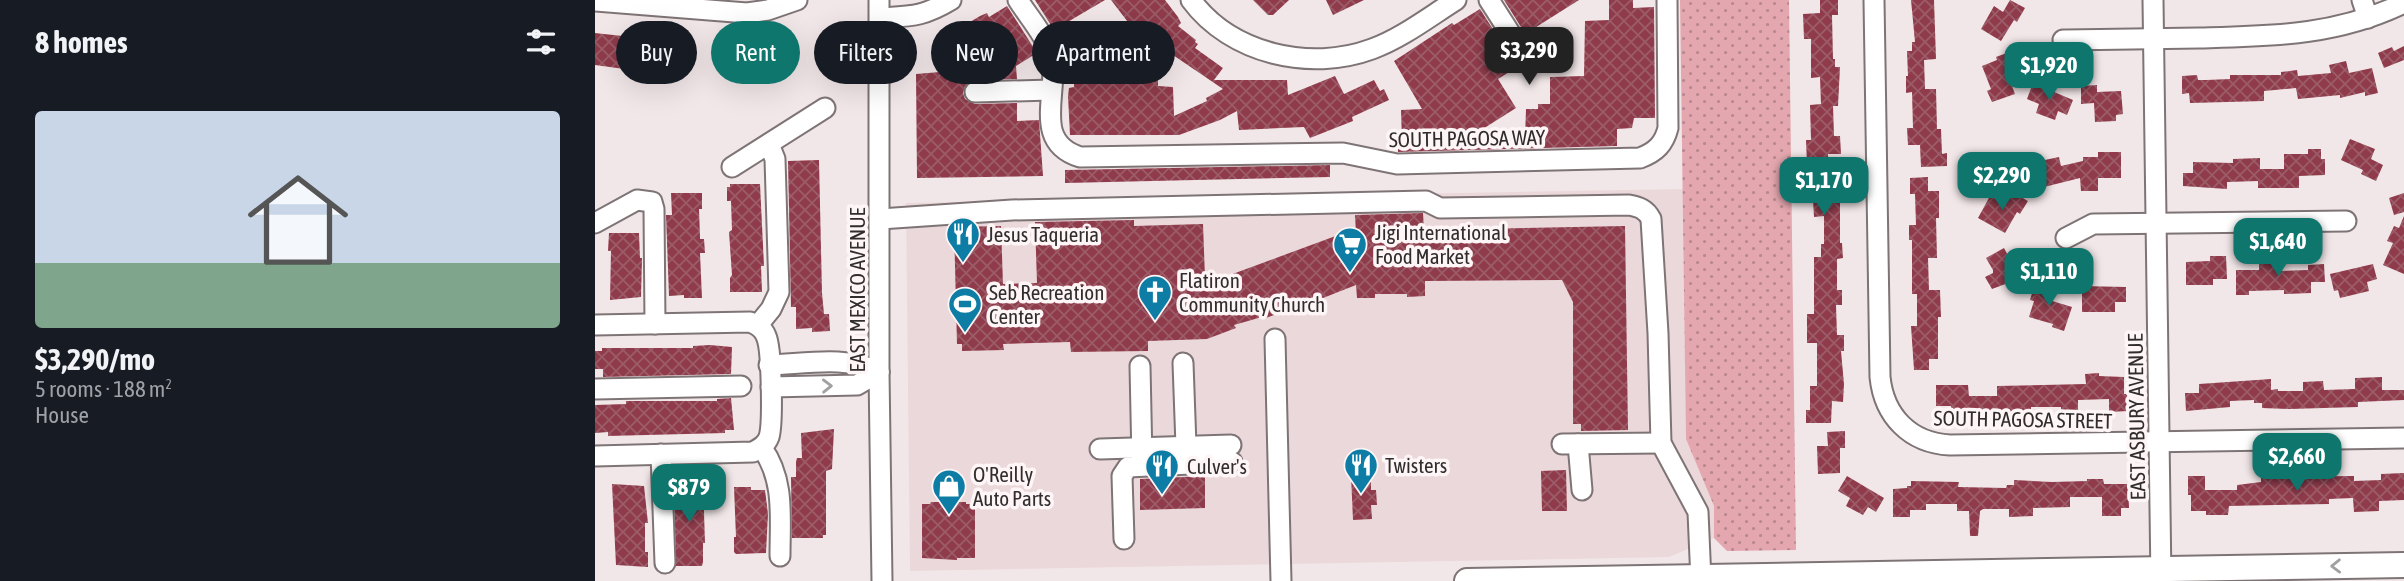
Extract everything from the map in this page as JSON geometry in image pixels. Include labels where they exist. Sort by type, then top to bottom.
[{"type":"main road","points":[[1467,581],[2156,577],[2287,566],[2404,565]]},
{"type":"main road","points":[[2231,581],[2287,566]]},
{"type":"street","points":[[595,1],[747,13],[768,10],[797,0]]},
{"type":"street","points":[[879,9],[919,16],[932,12],[951,0]]},
{"type":"street","points":[[1018,0],[1032,23]]},
{"type":"street","points":[[1191,0],[1209,20],[1249,45],[1298,58],[1324,59],[1349,56],[1391,41],[1456,0]]},
{"type":"street","points":[[1489,0],[1528,61]]},
{"type":"street","name":"SOUTH PAGOSA WAY","points":[[1051,84],[1051,128],[1055,139],[1068,153],[1080,157],[1343,153],[1397,164],[1640,158],[1659,147],[1668,128],[1667,0]]},
{"type":"street","name":"SOUTH PAGOSA STREET","points":[[1874,0],[1880,377],[1889,412],[1899,424],[1925,441],[1939,445],[2404,438]]},
{"type":"street","name":"EAST ASBURY AVENUE","points":[[2153,0],[2159,442],[2156,577]]},
{"type":"street","points":[[2063,40],[2280,36],[2325,30],[2365,9],[2404,3]]},
{"type":"street","name":"EAST MEXICO AVENUE","points":[[879,9],[882,581]]},
{"type":"street","points":[[975,92],[1051,90]]},
{"type":"street","points":[[732,167],[825,108]]},
{"type":"street","points":[[758,325],[771,309],[779,292],[775,159],[769,144]]},
{"type":"street","points":[[595,223],[637,200],[652,202],[655,324]]},
{"type":"street","points":[[880,219],[1012,210],[1426,201],[1440,208],[1640,207],[1648,212],[1651,219],[1661,443],[1698,512],[1700,579]]},
{"type":"street","points":[[2066,238],[2093,224],[2346,221]]},
{"type":"street","points":[[595,325],[750,322],[758,325],[768,340],[771,387],[770,432],[762,447],[753,452],[595,456]]},
{"type":"street","points":[[1275,339],[1281,581]]},
{"type":"street","points":[[769,365],[848,363],[867,366],[879,372]]},
{"type":"street","points":[[1183,363],[1185,446]]},
{"type":"street","points":[[1140,366],[1142,456]]},
{"type":"street","points":[[771,387],[857,385],[879,372]]},
{"type":"street","points":[[595,389],[741,386]]},
{"type":"street","points":[[1582,490],[1570,444],[1661,443]]},
{"type":"street","points":[[1100,449],[1142,456],[1232,454],[1185,446],[1142,456],[1128,467],[1122,476],[1124,539]]},
{"type":"street","points":[[762,447],[772,461],[779,481],[781,556]]},
{"type":"street","points":[[661,454],[665,563]]},
{"type":"shaded area","points":[[1680,0],[1789,0],[1796,550],[1727,551],[1714,538],[1714,506],[1686,439]]},
{"type":"shaded area","points":[[1683,189],[1686,439],[1714,506],[1714,538],[1669,557],[910,571],[906,203]]},
{"type":"building","points":[[1035,0],[1105,0],[1069,21],[1048,21]]},
{"type":"building","points":[[1111,0],[1165,0],[1181,23],[1178,26],[1196,40],[1198,44],[1195,48],[1223,68],[1214,80],[1287,80],[1288,95],[1335,76],[1344,94],[1374,80],[1380,91],[1384,89],[1389,100],[1352,117],[1353,121],[1310,138],[1304,127],[1239,130],[1237,111],[1179,135],[1070,135],[1068,96],[1069,88],[1074,87],[1074,84],[1158,84],[1173,87],[1174,116],[1207,101],[1206,98],[1223,89],[1175,56],[1175,21],[1127,21]]},
{"type":"building","points":[[1253,0],[1289,0],[1273,15],[1268,15]]},
{"type":"building","points":[[1326,0],[1364,0],[1333,15]]},
{"type":"building","points":[[1504,0],[1579,0],[1533,29],[1545,49],[1538,54]]},
{"type":"building","points":[[1609,0],[1633,0],[1633,8],[1654,7],[1655,118],[1634,118],[1632,128],[1617,129],[1617,146],[1398,152],[1398,141],[1402,141],[1401,110],[1422,109],[1394,61],[1452,23],[1454,25],[1480,9],[1517,67],[1498,79],[1516,108],[1467,139],[1525,138],[1526,109],[1538,109],[1538,104],[1550,104],[1550,77],[1584,76],[1585,21],[1609,20]]},
{"type":"building","points":[[1820,0],[1838,0],[1838,15],[1832,15],[1833,59],[1835,67],[1840,67],[1838,106],[1833,106],[1834,136],[1840,136],[1841,154],[1828,154],[1829,183],[1840,183],[1840,243],[1843,258],[1837,259],[1837,290],[1842,290],[1842,305],[1836,305],[1837,335],[1844,335],[1844,351],[1841,351],[1844,384],[1843,402],[1832,401],[1831,423],[1806,423],[1806,410],[1810,410],[1810,386],[1817,386],[1817,343],[1807,343],[1807,314],[1814,314],[1814,257],[1821,257],[1824,216],[1814,217],[1813,199],[1800,199],[1803,165],[1807,165],[1806,140],[1811,140],[1810,105],[1821,104],[1820,77],[1811,78],[1811,39],[1804,39],[1803,14],[1820,13]]},
{"type":"building","points":[[1911,0],[1934,0],[1936,59],[1924,60],[1925,89],[1936,89],[1937,129],[1941,129],[1942,154],[1947,153],[1947,166],[1921,167],[1920,145],[1908,145],[1907,128],[1913,128],[1912,92],[1906,93],[1907,51],[1912,51],[1912,42],[1915,42]]},
{"type":"building","points":[[2010,0],[2025,8],[2001,41],[1981,29],[1994,6],[2003,12]]},
{"type":"building","points":[[1007,6],[1017,21],[972,21],[987,13],[989,17]]},
{"type":"building","points":[[1018,23],[1032,45],[1032,56],[1018,65]]},
{"type":"building","points":[[595,33],[616,35],[616,68],[595,65]]},
{"type":"building","points":[[2404,46],[2404,60],[2384,68],[2378,53],[2392,47],[2394,51]]},
{"type":"building","points":[[2012,51],[2019,67],[2007,72],[2015,94],[1992,102],[1987,91],[1991,89],[1982,66]]},
{"type":"building","points":[[2346,61],[2349,73],[2372,68],[2378,93],[2365,96],[2365,92],[2340,98],[2340,95],[2298,99],[2296,88],[2264,91],[2264,101],[2190,103],[2189,93],[2182,94],[2182,76],[2197,75],[2198,80],[2206,80],[2230,79],[2230,75],[2281,75],[2281,72],[2297,70],[2298,76],[2331,73],[2329,65]]},
{"type":"building","points":[[931,73],[931,84],[968,84],[963,93],[965,99],[975,104],[1017,103],[1017,121],[1039,120],[1043,176],[917,178],[917,74]]},
{"type":"building","points":[[2033,83],[2073,100],[2067,115],[2058,111],[2055,120],[2036,113],[2039,104],[2027,99]]},
{"type":"building","points":[[2097,85],[2097,92],[2121,91],[2123,114],[2116,115],[2116,121],[2095,122],[2094,103],[2081,104],[2081,86]]},
{"type":"building","points":[[2350,139],[2375,149],[2371,159],[2383,165],[2376,181],[2361,174],[2363,170],[2341,160]]},
{"type":"building","points":[[2308,149],[2321,149],[2321,159],[2325,159],[2325,175],[2299,176],[2299,188],[2258,188],[2258,181],[2227,182],[2227,189],[2183,186],[2183,173],[2193,173],[2193,162],[2233,163],[2233,159],[2260,158],[2260,169],[2284,169],[2284,154],[2308,154]]},
{"type":"building","points":[[2098,152],[2121,152],[2121,178],[2098,178],[2098,191],[2081,191],[2080,178],[2032,190],[2028,173],[2042,170],[2040,161],[2059,157],[2061,166],[2083,161],[2083,157],[2098,157]]},
{"type":"building","points":[[819,160],[822,293],[824,314],[829,314],[830,331],[812,332],[812,328],[796,329],[796,307],[791,307],[788,161]]},
{"type":"building","points":[[1330,165],[1330,177],[1065,183],[1065,170]]},
{"type":"building","points":[[1928,177],[1928,191],[1939,191],[1939,218],[1936,218],[1937,258],[1928,258],[1929,290],[1940,290],[1938,359],[1929,359],[1929,370],[1914,370],[1911,326],[1917,326],[1917,294],[1912,294],[1912,240],[1909,240],[1909,225],[1916,225],[1915,194],[1910,194],[1910,178]]},
{"type":"building","points":[[730,184],[760,184],[764,266],[761,266],[762,292],[730,292],[732,275],[729,232],[732,230],[731,201],[727,201],[727,187],[730,187]]},
{"type":"building","points":[[2012,192],[2028,201],[2020,214],[2017,212],[2005,233],[1978,218],[1990,196],[2005,204]]},
{"type":"building","points":[[671,193],[702,193],[702,209],[699,209],[700,239],[704,239],[705,253],[700,253],[702,298],[669,296],[666,215],[672,215]]},
{"type":"building","points":[[2404,193],[2404,212],[2394,215],[2389,198]]},
{"type":"building","points":[[1423,213],[1424,230],[1625,226],[1628,430],[1581,431],[1581,424],[1573,424],[1573,302],[1562,280],[1425,281],[1425,296],[1375,294],[1375,298],[1357,298],[1356,285],[1318,300],[1316,297],[1290,306],[1291,309],[1263,319],[1262,317],[1234,325],[1236,328],[1207,339],[1148,341],[1148,351],[1071,352],[1070,342],[1003,344],[1004,350],[962,351],[962,344],[957,344],[954,227],[1001,226],[1003,284],[1037,283],[1035,222],[1134,220],[1134,226],[1203,224],[1205,278],[1219,279],[1341,234],[1356,234],[1355,215]]},
{"type":"building","points":[[2404,216],[2404,274],[2383,265],[2393,243],[2387,241],[2394,226],[2399,228]]},
{"type":"building","points":[[609,233],[639,233],[642,258],[641,297],[610,300]]},
{"type":"building","points":[[2004,248],[2011,261],[2014,259],[2018,267],[2022,265],[2029,279],[2014,287],[2011,282],[1992,289],[1985,277],[1993,273],[1993,270],[1986,258]]},
{"type":"building","points":[[2210,256],[2226,256],[2227,279],[2213,279],[2213,285],[2186,285],[2186,262],[2210,261]]},
{"type":"building","points":[[2276,256],[2276,271],[2308,270],[2308,265],[2324,264],[2325,282],[2311,282],[2311,293],[2284,294],[2284,290],[2249,291],[2249,295],[2236,295],[2236,270],[2259,270],[2259,257]]},
{"type":"building","points":[[2373,264],[2377,279],[2367,282],[2369,291],[2340,298],[2338,290],[2334,291],[2330,274]]},
{"type":"building","points":[[2035,283],[2052,289],[2049,300],[2072,307],[2064,331],[2052,327],[2053,324],[2029,317],[2034,301],[2030,300]]},
{"type":"building","points":[[2082,286],[2126,287],[2126,302],[2115,302],[2115,312],[2082,312]]},
{"type":"building","points":[[710,345],[732,347],[731,374],[603,377],[603,369],[595,369],[595,351],[602,351],[602,348],[693,348]]},
{"type":"building","points":[[2099,373],[2099,376],[2124,377],[2128,411],[2109,412],[2109,399],[2078,400],[2078,412],[2061,412],[2061,407],[2031,407],[2031,411],[1959,414],[1959,409],[1951,409],[1951,406],[1936,406],[1936,385],[1968,385],[1969,396],[1997,396],[1997,386],[2086,384],[2085,374]]},
{"type":"building","points":[[2382,377],[2382,390],[2404,390],[2404,400],[2358,402],[2358,407],[2290,409],[2262,408],[2262,403],[2254,403],[2254,400],[2230,401],[2230,407],[2186,411],[2185,393],[2199,393],[2199,384],[2271,379],[2271,390],[2303,391],[2303,382],[2323,381],[2324,390],[2355,389],[2355,378]]},
{"type":"building","points":[[731,398],[734,430],[725,430],[725,433],[608,436],[608,432],[595,433],[595,405],[626,404],[626,401],[717,401]]},
{"type":"building","points":[[834,429],[832,469],[826,471],[826,535],[823,535],[823,538],[792,538],[791,477],[796,477],[797,458],[802,458],[801,433]]},
{"type":"building","points":[[1845,431],[1845,448],[1840,448],[1840,473],[1818,474],[1817,446],[1828,446],[1827,432]]},
{"type":"building","points":[[1566,470],[1567,511],[1542,511],[1541,471]]},
{"type":"building","points":[[2404,473],[2404,500],[2379,501],[2379,511],[2354,512],[2353,498],[2329,499],[2329,504],[2229,506],[2228,515],[2206,515],[2206,511],[2191,511],[2191,495],[2188,495],[2188,476],[2205,476],[2205,490],[2237,490],[2237,485],[2261,482],[2261,477],[2354,476],[2354,481],[2381,480],[2381,474]]},
{"type":"building","points":[[1371,474],[1371,490],[1376,490],[1377,505],[1371,505],[1372,519],[1353,520],[1351,475]]},
{"type":"building","points":[[1205,476],[1205,508],[1140,510],[1140,479]]},
{"type":"building","points":[[1847,476],[1884,498],[1876,512],[1868,507],[1863,515],[1846,506],[1850,498],[1838,491]]},
{"type":"building","points":[[2103,479],[2104,484],[2128,484],[2129,508],[2121,508],[2121,516],[2102,516],[2102,497],[2070,497],[2070,507],[2033,508],[2033,516],[2009,517],[2009,509],[1983,509],[1980,511],[1978,536],[1970,536],[1969,511],[1957,511],[1957,504],[1926,504],[1926,510],[1910,510],[1910,517],[1893,517],[1893,489],[1907,488],[1911,486],[1911,481],[1959,482],[1958,487],[2006,488],[2007,485],[2014,485],[2014,480],[2052,482]]},
{"type":"building","points":[[703,482],[705,543],[702,566],[676,566],[674,486]]},
{"type":"building","points":[[612,484],[644,486],[648,523],[645,523],[645,552],[648,552],[648,567],[616,565]]},
{"type":"building","points":[[734,487],[765,490],[768,514],[766,553],[734,552]]},
{"type":"building","points":[[922,504],[975,504],[975,558],[922,558]]},
{"type":"place","name":"Jesus Taqueria","points":[[963,264]]},
{"type":"place","name":"Jigi International Food Market","points":[[1350,274]]},
{"type":"place","name":"Flatiron Community Church","points":[[1155,322]]},
{"type":"place","name":"Seb Recreation Center","points":[[965,334]]},
{"type":"place","name":"Twisters","points":[[1361,495]]},
{"type":"place","name":"Culver's","points":[[1162,496]]},
{"type":"place","name":"O'Reilly Auto Parts","points":[[949,516]]}]
